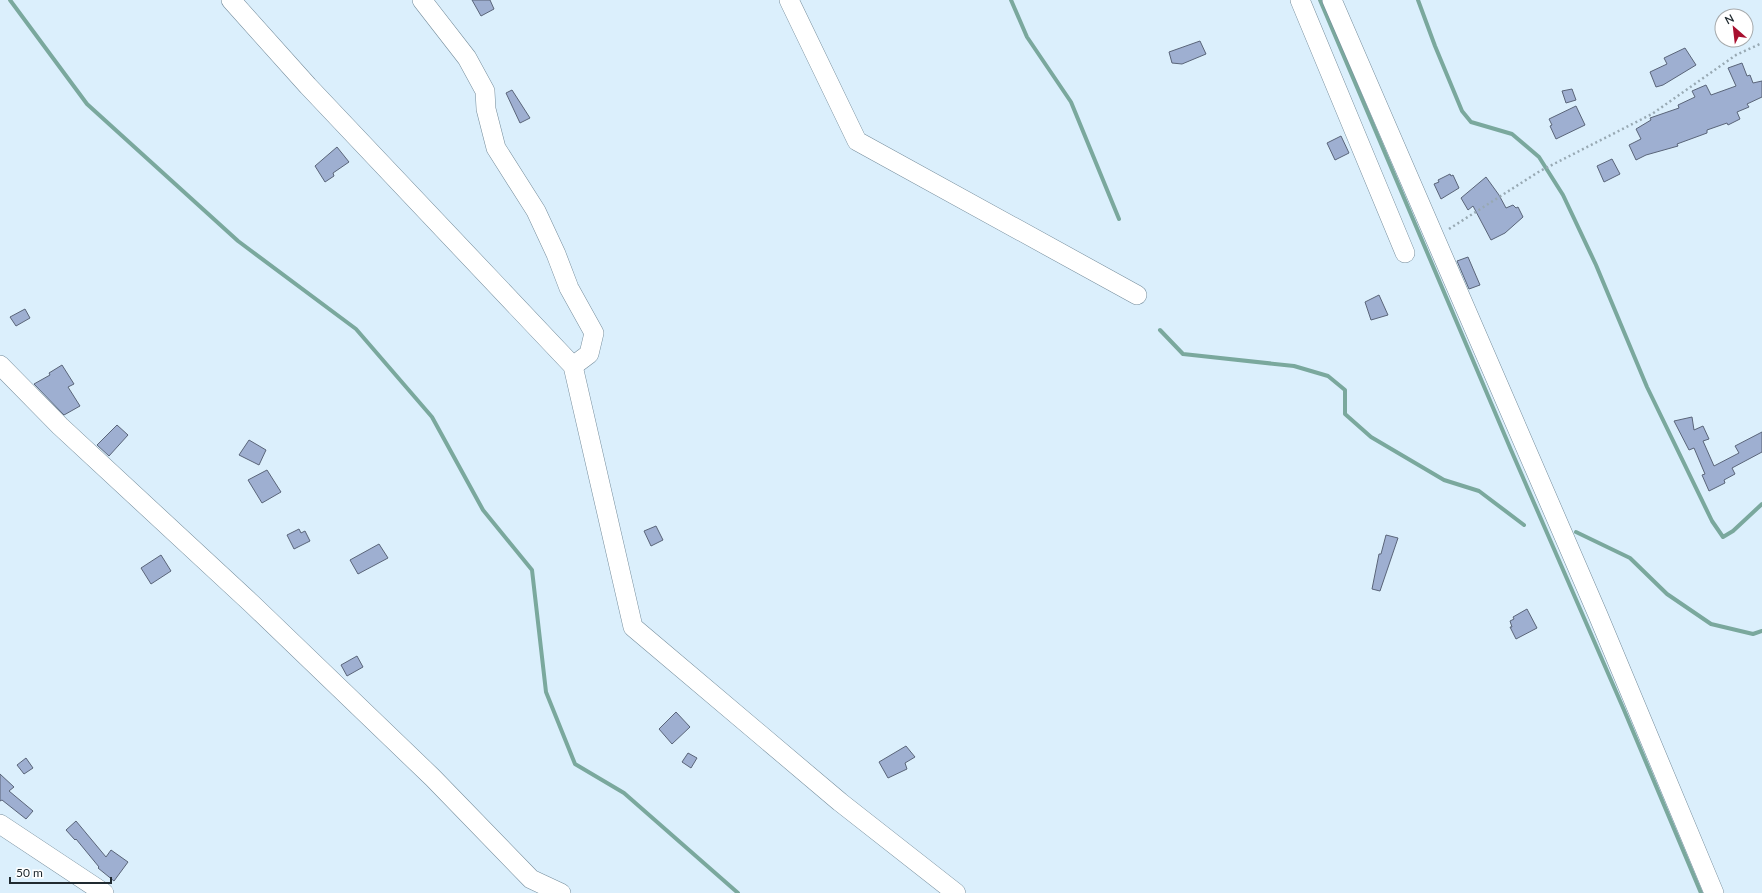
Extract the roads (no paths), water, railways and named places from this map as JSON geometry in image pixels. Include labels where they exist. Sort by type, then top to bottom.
[{"type":"street","points":[[231,0],[313,92],[572,366],[633,627],[840,802],[956,893]]},
{"type":"street","points":[[422,0],[467,58],[485,92],[486,109],[496,148],[536,210],[556,254],[569,288],[594,333],[589,354],[572,366]]},
{"type":"street","points":[[789,0],[857,141],[1137,295]]},
{"type":"street","points":[[1300,0],[1406,252]]},
{"type":"street","points":[[1332,0],[1598,615],[1714,893]]},
{"type":"street","points":[[0,365],[60,426],[252,604],[434,778],[530,879],[561,893]]},
{"type":"street","points":[[0,824],[104,893]]},
{"type":"waterway","points":[[10,0],[87,104],[238,241],[356,329],[432,417],[483,510],[532,570],[546,692],[575,764],[624,793],[738,893]]},
{"type":"waterway","points":[[1011,0],[1027,37],[1071,102],[1119,219]]},
{"type":"waterway","points":[[1320,0],[1701,893]]},
{"type":"waterway","points":[[1418,0],[1462,111],[1471,122],[1512,134],[1539,157],[1563,195],[1596,265],[1647,387],[1712,521],[1723,537],[1733,531],[1762,504]]},
{"type":"waterway","points":[[1160,330],[1183,354],[1294,366],[1328,376],[1345,390],[1345,414],[1371,437],[1444,480],[1479,491],[1524,525]]},
{"type":"waterway","points":[[1576,532],[1630,558],[1667,594],[1711,624],[1753,634],[1762,631]]}]
